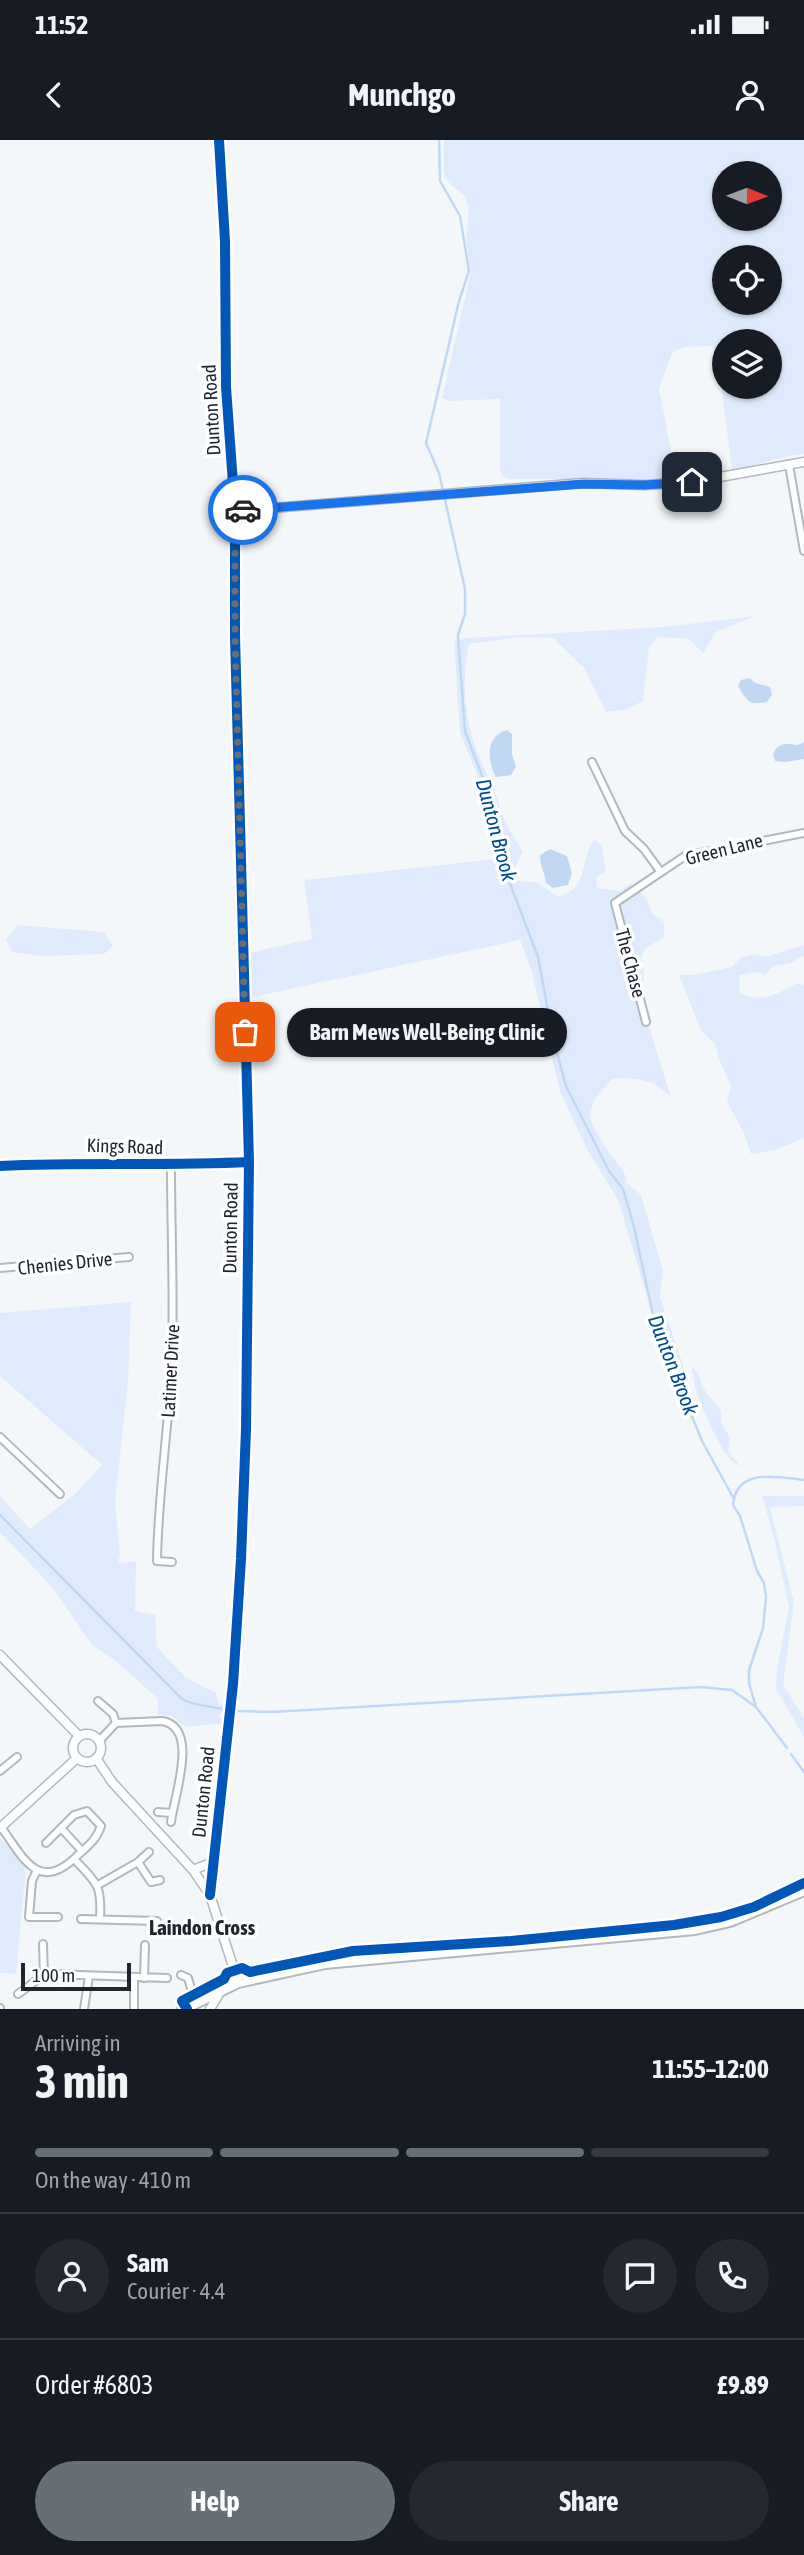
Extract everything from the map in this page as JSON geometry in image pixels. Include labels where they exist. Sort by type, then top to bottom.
[{"type":"main road","points":[[183,2009],[238,1982],[286,1970],[359,1958],[695,1929],[730,1921],[804,1889]]},
{"type":"street","name":"Dunton Road","points":[[210,1895],[233,1684],[242,1559],[249,1162],[235,636],[235,511],[226,387],[225,241],[219,140]]},
{"type":"street","points":[[235,511],[583,484],[644,485],[692,482],[804,462]]},
{"type":"street","points":[[789,465],[804,551]]},
{"type":"street","points":[[592,762],[625,831],[644,849],[660,871]]},
{"type":"street","name":"Green Lane","points":[[615,903],[685,856],[804,833]]},
{"type":"street","name":"The Chase","points":[[615,903],[646,1022]]},
{"type":"street","name":"Kings Road","points":[[0,1166],[82,1162],[171,1165],[249,1162]]},
{"type":"street","name":"Latimer Drive","points":[[171,1165],[172,1360],[159,1494],[157,1561],[172,1562]]},
{"type":"street","name":"Chenies Drive","points":[[0,1268],[129,1257]]},
{"type":"street","points":[[0,1437],[60,1494]]},
{"type":"street","points":[[0,1655],[79,1736]]},
{"type":"street","points":[[99,1701],[113,1714],[116,1723]]},
{"type":"street","points":[[102,1715],[107,1708]]},
{"type":"street","points":[[76,1759],[82,1762],[96,1758],[101,1749],[100,1740],[116,1723],[162,1721],[176,1727],[184,1745],[171,1822]]},
{"type":"street","points":[[76,1759],[74,1744],[79,1736],[88,1733],[100,1740]]},
{"type":"street","points":[[0,1771],[17,1758]]},
{"type":"street","points":[[96,1758],[112,1782],[193,1870],[210,1895],[238,1982]]},
{"type":"street","points":[[46,1843],[74,1815],[87,1811],[101,1826],[98,1835],[58,1871],[43,1872],[37,1870],[19,1853],[1,1828],[76,1759]]},
{"type":"street","points":[[158,1812],[172,1813]]},
{"type":"street","points":[[61,1828],[82,1851]]},
{"type":"street","points":[[98,1885],[138,1862],[149,1852]]},
{"type":"street","points":[[74,1858],[98,1885],[101,1900],[100,1919]]},
{"type":"street","points":[[138,1862],[151,1882],[160,1880]]},
{"type":"street","points":[[193,1870],[213,1862]]},
{"type":"street","points":[[37,1870],[32,1881],[29,1917],[58,1917]]},
{"type":"street","points":[[81,1919],[157,1922]]},
{"type":"street","points":[[43,1944],[44,1976]]},
{"type":"street","points":[[144,1978],[145,1945]]},
{"type":"street","points":[[181,1975],[188,1978],[195,2002]]},
{"type":"street","points":[[18,1994],[44,1976],[167,1978]]},
{"type":"street","points":[[84,2009],[89,1976]]},
{"type":"street","points":[[134,1978],[134,2009]]},
{"type":"street","points":[[210,2009],[222,1989]]},
{"type":"shaded area","points":[[444,140],[804,140],[804,454],[732,470],[723,399],[782,399],[782,329],[712,329],[712,346],[683,347],[672,353],[659,389],[676,475],[666,479],[509,479],[503,476],[500,471],[500,399],[450,401],[442,398],[471,272],[466,239],[469,210],[465,197],[446,180]]},
{"type":"shaded area","points":[[755,616],[716,632],[703,653],[689,639],[658,637],[649,647],[643,701],[627,709],[606,712],[584,668],[553,638],[518,637],[469,644],[466,663],[465,699],[476,750],[494,788],[504,819],[523,852],[512,873],[517,881],[536,882],[558,897],[574,889],[595,839],[602,846],[606,871],[596,878],[597,888],[621,891],[631,883],[647,899],[652,913],[664,922],[664,937],[645,949],[641,957],[644,972],[642,1005],[671,1097],[653,1083],[613,1078],[595,1099],[590,1115],[598,1135],[623,1171],[626,1182],[641,1195],[663,1270],[660,1297],[683,1365],[682,1377],[696,1415],[691,1420],[665,1363],[618,1200],[586,1148],[560,1091],[531,969],[520,940],[244,999],[243,954],[312,939],[304,880],[496,859],[484,791],[460,733],[454,641],[467,638],[663,627]]},
{"type":"shaded area","points":[[17,925],[104,932],[113,946],[104,954],[41,956],[12,952],[6,940]]},
{"type":"shaded area","points":[[804,945],[804,955],[791,963],[773,966],[765,975],[756,972],[740,975],[739,992],[746,996],[761,998],[797,983],[804,985],[804,1138],[776,1150],[751,1154],[744,1133],[727,1102],[731,1086],[715,1044],[701,1030],[679,975],[732,967],[741,957],[756,954],[765,957]]},
{"type":"shaded area","points":[[131,1302],[128,1382],[115,1502],[120,1556],[117,1563],[136,1562],[135,1611],[155,1615],[157,1647],[186,1678],[216,1693],[223,1706],[223,1712],[218,1715],[226,1723],[185,1727],[172,1716],[158,1715],[158,1699],[116,1661],[92,1645],[51,1586],[0,1532],[0,1496],[30,1529],[76,1493],[102,1465],[0,1376],[0,1313]]},
{"type":"shaded area","points":[[692,1366],[699,1375],[703,1388],[721,1411],[721,1422],[730,1438],[728,1451],[741,1467],[728,1457],[711,1426],[695,1387]]},
{"type":"shaded area","points":[[762,1496],[804,1496],[804,1506],[770,1507],[794,1602],[783,1685],[804,1718],[804,1737],[776,1689],[777,1669],[789,1607]]},
{"type":"shaded area","points":[[0,1838],[26,1867],[16,1974],[0,1973]]},
{"type":"water","points":[[750,678],[755,683],[770,687],[772,695],[767,702],[752,703],[744,695],[738,686],[741,680]]},
{"type":"water","points":[[507,730],[512,734],[512,754],[516,767],[511,775],[496,777],[491,763],[491,743],[495,737]]},
{"type":"water","points":[[804,742],[804,759],[775,761],[773,754],[780,745],[798,745]]},
{"type":"water","points":[[550,849],[567,856],[572,873],[568,885],[553,888],[546,883],[540,855]]},
{"type":"waterway","name":"Dunton Brook","points":[[439,140],[440,181],[460,216],[469,271],[459,301],[426,443],[439,473],[465,589],[465,614],[458,635],[465,731],[492,802],[501,860],[538,957],[553,1038],[566,1086],[609,1171],[623,1189],[653,1315],[669,1349],[675,1375],[702,1441],[734,1499]]},
{"type":"waterway","points":[[787,1748],[756,1707],[749,1683],[749,1670],[763,1628],[766,1597],[764,1583],[757,1571],[740,1516],[733,1505],[736,1493],[750,1480],[760,1477],[804,1480]]},
{"type":"waterway","points":[[0,1515],[182,1699],[223,1709]]},
{"type":"waterway","points":[[236,1711],[272,1712],[701,1687],[732,1690],[756,1707]]},
{"type":"waterway","points":[[791,1754],[804,1772]]},
{"type":"cycle path","points":[[210,1895],[233,1684],[241,1559],[246,1429],[249,1162],[235,636],[235,511],[226,387],[225,241],[219,140]]},
{"type":"cycle path","points":[[0,1166],[249,1162]]},
{"type":"cycle path","points":[[187,2009],[182,2001],[224,1979],[227,1973],[242,1968],[250,1972],[353,1951],[511,1941],[674,1925],[721,1917],[754,1907],[804,1883]]},
{"type":"way so far","points":[[243,510],[235,511],[235,636],[245,1032]]},
{"type":"place","name":"Barn Mews Well-Being Clinic","points":[[245,1032]]},
{"type":"district","name":"Laindon Cross","points":[[202,1928]]},
{"type":"route","points":[[243,510],[583,484],[644,485],[692,482]]}]
